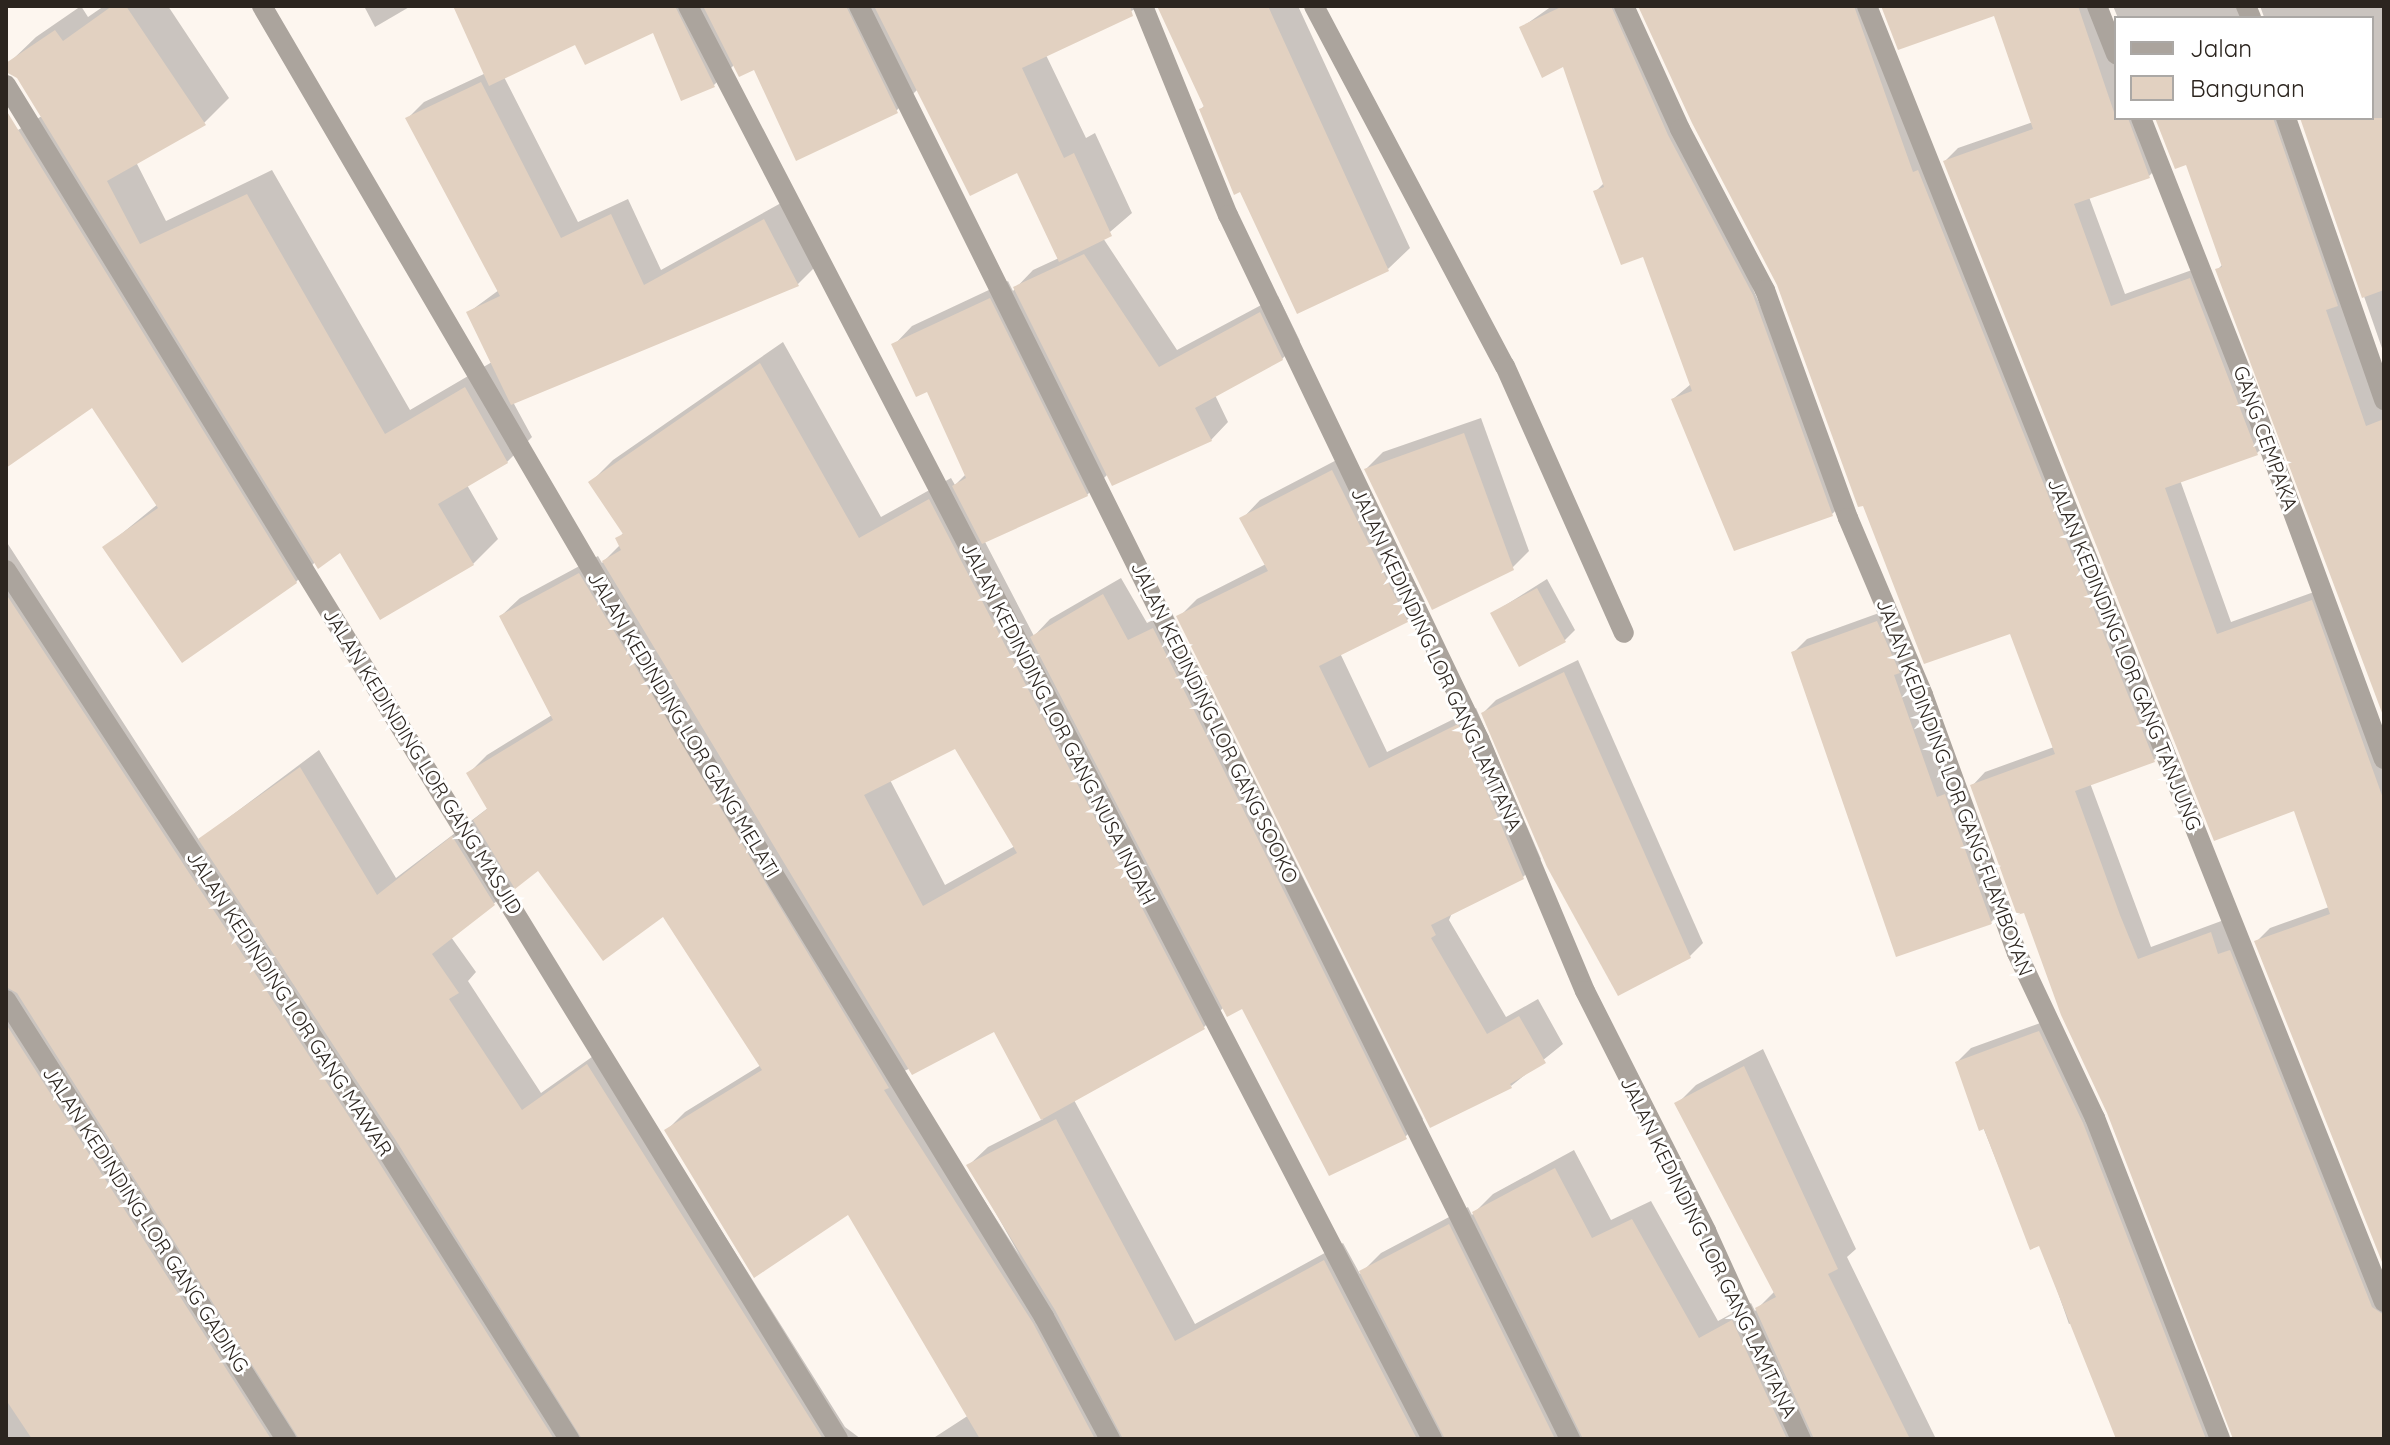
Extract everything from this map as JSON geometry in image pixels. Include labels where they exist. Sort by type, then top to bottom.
[{"type":"street","name":"JALAN KEDINDING LOR GANG MELATI","points":[[262,6],[689,736],[1044,1317],[1110,1439]]},
{"type":"street","name":"JALAN KEDINDING LOR GANG NUSA INDAH","points":[[688,6],[1432,1439]]},
{"type":"street","name":"JALAN KEDINDING LOR GANG SOOKO","points":[[859,6],[1570,1439]]},
{"type":"street","name":"JALAN KEDINDING LOR GANG LAMTANA","points":[[1143,6],[1228,215],[1479,739],[1585,991],[1706,1231],[1801,1439]]},
{"type":"street","points":[[1314,6],[1505,366],[1624,633]]},
{"type":"street","name":"JALAN KEDINDING LOR GANG FLAMBOYAN","points":[[1624,6],[1680,129],[1765,290],[1848,518],[1923,695],[2017,953],[2095,1118],[2220,1439]]},
{"type":"street","name":"JALAN KEDINDING LOR GANG TANJUNG","points":[[1867,6],[2384,1302]]},
{"type":"street","points":[[2097,6],[2114,49]]},
{"type":"street","name":"JALAN KEDINDING LOR GANG MASJID","points":[[6,85],[838,1439]]},
{"type":"street","name":"GANG CEMPAKA","points":[[2142,120],[2248,390],[2384,759]]},
{"type":"street","points":[[2287,120],[2384,400]]},
{"type":"street","name":"JALAN KEDINDING LOR GANG MAWAR","points":[[6,570],[384,1146],[569,1439]]},
{"type":"street","name":"JALAN KEDINDING LOR GANG GADING","points":[[6,1000],[286,1439]]},
{"type":"building","points":[[112,6],[126,6],[206,125],[107,181],[140,244],[247,194],[385,434],[465,387],[508,463],[438,504],[474,565],[380,620],[340,553],[318,569],[17,78],[6,72],[6,63],[55,30],[63,41]]},
{"type":"building","points":[[453,6],[675,6],[715,87],[681,101],[653,33],[585,65],[575,45],[489,86]]},
{"type":"building","points":[[703,6],[846,6],[898,113],[796,161],[754,70],[739,77]]},
{"type":"building","points":[[874,6],[1130,6],[1133,16],[1022,68],[1064,158],[1074,153],[1112,236],[1059,262],[1017,173],[970,196]]},
{"type":"building","points":[[1157,6],[1268,6],[1389,271],[1297,314],[1240,192],[1234,195],[1199,109],[1204,107]]},
{"type":"building","points":[[1563,6],[1611,6],[1668,135],[1753,295],[1833,516],[1734,551],[1671,399],[1692,391],[1643,257],[1621,265],[1593,191],[1604,187],[1563,67],[1542,78],[1519,27]]},
{"type":"building","points":[[1638,6],[1854,6],[1913,172],[1918,170],[2155,762],[2075,791],[2120,915],[2138,959],[2211,932],[2218,954],[2230,950],[2372,1307],[2384,1315],[2384,1439],[2233,1439],[2107,1113],[2061,1015],[2024,913],[2017,915],[1970,785],[2055,754],[2010,634],[1924,664],[1863,506],[1858,507],[1777,285],[1692,123]]},
{"type":"building","points":[[1881,6],[2078,6],[2114,120],[2129,120],[2150,178],[2074,204],[2111,306],[2190,278],[2258,455],[2165,488],[2217,634],[2312,600],[2384,801],[2384,1267],[2254,941],[2330,914],[2294,811],[2214,841],[1943,161],[2033,129],[1994,16],[1898,50]]},
{"type":"building","points":[[481,82],[561,238],[611,214],[644,285],[764,219],[799,286],[511,405],[466,312],[500,296],[405,118]]},
{"type":"building","points":[[6,110],[297,583],[182,663],[102,547],[158,508],[92,408],[6,468]]},
{"type":"building","points":[[2384,118],[2384,290],[2362,298],[2301,120]]},
{"type":"building","points":[[2156,120],[2274,120],[2338,306],[2326,310],[2366,426],[2384,419],[2384,718],[2215,269],[2222,267],[2186,165],[2175,169]]},
{"type":"building","points":[[1084,254],[1159,367],[1260,312],[1283,360],[1195,408],[1212,441],[1112,486],[1013,287]]},
{"type":"building","points":[[990,298],[1088,496],[982,544],[952,486],[966,478],[927,392],[916,397],[891,344]]},
{"type":"building","points":[[760,363],[859,538],[929,499],[1205,1029],[1041,1120],[994,1032],[912,1075],[602,561],[621,550],[615,538],[623,534],[588,482]],"holes":[[[955,749],[1017,853],[923,906],[864,795]]]},
{"type":"building","points":[[1464,433],[1514,570],[1432,610],[1364,469]]},
{"type":"building","points":[[1332,470],[1408,622],[1319,666],[1369,768],[1458,724],[1524,879],[1431,925],[1436,935],[1431,938],[1487,1034],[1519,1016],[1546,1063],[1510,1084],[1512,1088],[1430,1128],[1176,616],[1268,571],[1239,518]]},
{"type":"building","points":[[579,573],[889,1088],[884,1090],[1033,1323],[1095,1439],[980,1439],[848,1215],[754,1278],[664,1130],[762,1070],[663,917],[603,961],[538,871],[515,889],[473,820],[487,809],[466,773],[553,720],[499,616]]},
{"type":"building","points":[[1537,588],[1566,642],[1519,667],[1490,613]]},
{"type":"building","points":[[6,594],[373,1153],[554,1439],[299,1439],[17,993],[6,987]]},
{"type":"building","points":[[1103,594],[1128,640],[1153,628],[1407,1139],[1329,1176],[1242,1009],[1227,1017],[1030,637]]},
{"type":"building","points":[[1877,621],[1900,673],[1894,675],[1937,797],[1945,794],[1992,924],[1896,957],[1791,652]]},
{"type":"building","points":[[1564,672],[1691,958],[1618,996],[1547,867],[1481,713]]},
{"type":"building","points":[[300,767],[377,895],[452,836],[495,905],[432,954],[459,993],[449,999],[522,1110],[587,1064],[823,1439],[582,1439],[395,1139],[198,839]]},
{"type":"building","points":[[6,1024],[271,1439],[32,1439],[6,1400]]},
{"type":"building","points":[[2039,1031],[2083,1123],[2206,1439],[2116,1439],[2039,1246],[2030,1250],[1984,1129],[1979,1131],[1955,1062]]},
{"type":"building","points":[[1744,1066],[1838,1269],[1828,1274],[1910,1439],[1814,1439],[1755,1308],[1776,1297],[1674,1103]]},
{"type":"building","points":[[1056,1119],[1175,1341],[1324,1260],[1417,1439],[1123,1439],[1055,1310],[966,1165]]},
{"type":"building","points":[[1555,1168],[1592,1238],[1632,1219],[1699,1338],[1732,1320],[1787,1439],[1583,1439],[1472,1212]]},
{"type":"building","points":[[1449,1224],[1555,1439],[1445,1439],[1359,1271]]}]
